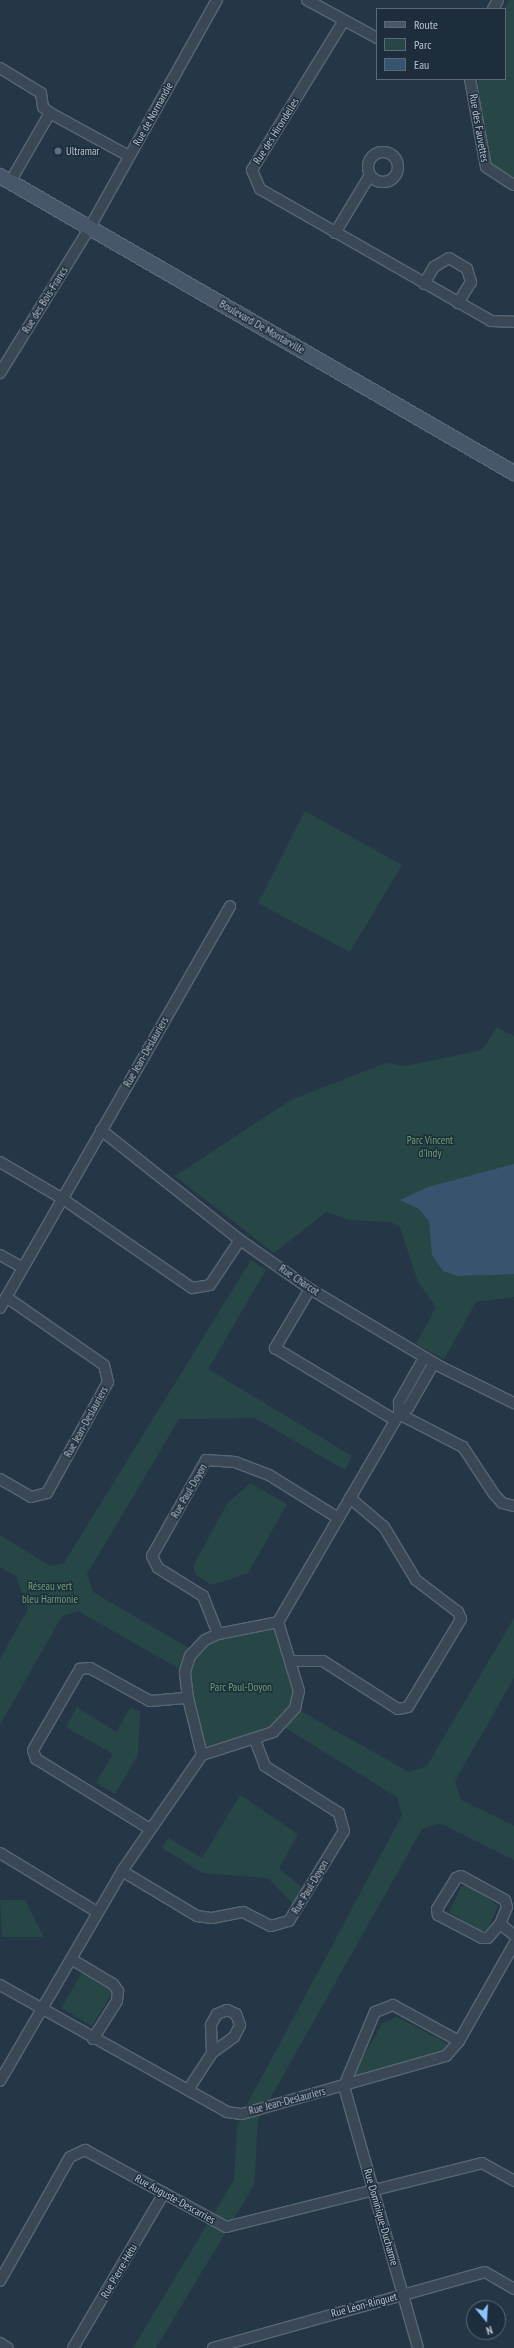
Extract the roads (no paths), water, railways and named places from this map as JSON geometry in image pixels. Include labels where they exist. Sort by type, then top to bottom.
[{"type":"street","name":"Rue de Normandie","points":[[90,227],[217,0]]},
{"type":"street","points":[[307,0],[343,22],[376,38]]},
{"type":"street","name":"Rue des Hirondelles","points":[[343,22],[252,170],[260,189],[491,321],[514,322]]},
{"type":"street","points":[[0,68],[41,93],[43,107],[50,112],[129,156]]},
{"type":"street","name":"Rue des Fauvettes","points":[[470,80],[486,167],[514,184]]},
{"type":"street","name":"Boulevard De Montarville","points":[[50,112],[5,179],[514,473]]},
{"type":"street","points":[[335,232],[370,175]]},
{"type":"street","name":"Rue des Bois-Francs","points":[[0,373],[90,227]]},
{"type":"street","points":[[424,284],[434,267],[449,258],[467,269],[471,282],[458,303]]},
{"type":"street","name":"Rue Jean-Deslauriers","points":[[0,1308],[64,1199],[101,1130],[230,906]]},
{"type":"street","name":"Rue Charcot","points":[[101,1130],[240,1240],[310,1289],[424,1358],[514,1403]]},
{"type":"street","points":[[0,1162],[64,1199],[199,1290],[210,1285],[240,1240]]},
{"type":"street","points":[[0,1255],[23,1268]]},
{"type":"street","points":[[310,1289],[275,1348],[397,1417],[463,1447],[494,1494],[502,1503],[514,1506]]},
{"type":"street","name":"Rue Jean-Deslauriers","points":[[0,1479],[31,1497],[47,1493],[108,1382],[104,1365],[6,1297]]},
{"type":"street","points":[[397,1417],[399,1402],[424,1358]]},
{"type":"street","points":[[0,2081],[122,1871],[202,1755],[255,1740],[281,1726],[295,1708],[299,1691],[278,1622],[397,1417],[408,1408],[434,1363]]},
{"type":"street","name":"Rue Paul-Doyon","points":[[218,1634],[203,1596],[158,1568],[152,1556],[206,1460],[235,1462],[269,1475],[338,1518]]},
{"type":"street","points":[[290,1661],[323,1661],[398,1709],[408,1707],[461,1619],[458,1612],[416,1580],[384,1527],[350,1498]]},
{"type":"street","points":[[202,1755],[188,1698],[188,1661],[205,1640],[218,1634],[278,1622]]},
{"type":"street","points":[[150,1829],[36,1759],[33,1750],[80,1669],[90,1668],[150,1701],[188,1698]]},
{"type":"street","name":"Rue Paul-Doyon","points":[[122,1871],[197,1916],[212,1918],[243,1912],[271,1926],[289,1921],[344,1831],[339,1813],[265,1766],[255,1740]]},
{"type":"street","points":[[0,1853],[97,1912]]},
{"type":"street","points":[[461,1876],[505,1900],[507,1907],[500,1924],[488,1938],[482,1938],[438,1915],[436,1909],[456,1878],[461,1876]]},
{"type":"street","points":[[500,1924],[514,1934]]},
{"type":"street","name":"Rue Jean-Deslauriers","points":[[0,1985],[227,2112],[242,2114],[446,2056],[459,2042],[510,1962],[514,1944]]},
{"type":"street","points":[[71,1958],[118,1991],[116,2001],[93,2038]]},
{"type":"street","points":[[344,2086],[375,2012],[393,2005],[459,2042]]},
{"type":"street","points":[[188,2090],[212,2053]]},
{"type":"street","name":"Rue Dominique-Ducharme","points":[[344,2086],[418,2348]]},
{"type":"street","name":"Rue Auguste-Descarries","points":[[0,2281],[70,2157],[85,2150],[226,2227],[482,2163],[514,2181]]},
{"type":"street","name":"Rue Pierre-Hétu","points":[[73,2348],[164,2193]]},
{"type":"street","name":"Rue Léon-Ringuet","points":[[212,2348],[485,2272],[514,2289]]},
{"type":"street","points":[[0,2343],[8,2348]]},
{"type":"water","points":[[514,1164],[514,1274],[458,1276],[443,1271],[432,1255],[429,1221],[419,1209],[400,1200],[428,1187]]},
{"type":"place","name":"Ultramar","points":[[58,151]]},
{"type":"park label","name":"Parc Vincent d'Indy","points":[[430,1147]]},
{"type":"park label","name":"Réseau vert bleu Harmonie","points":[[50,1593]]},
{"type":"park label","name":"Parc Paul-Doyon","points":[[241,1687]]}]
